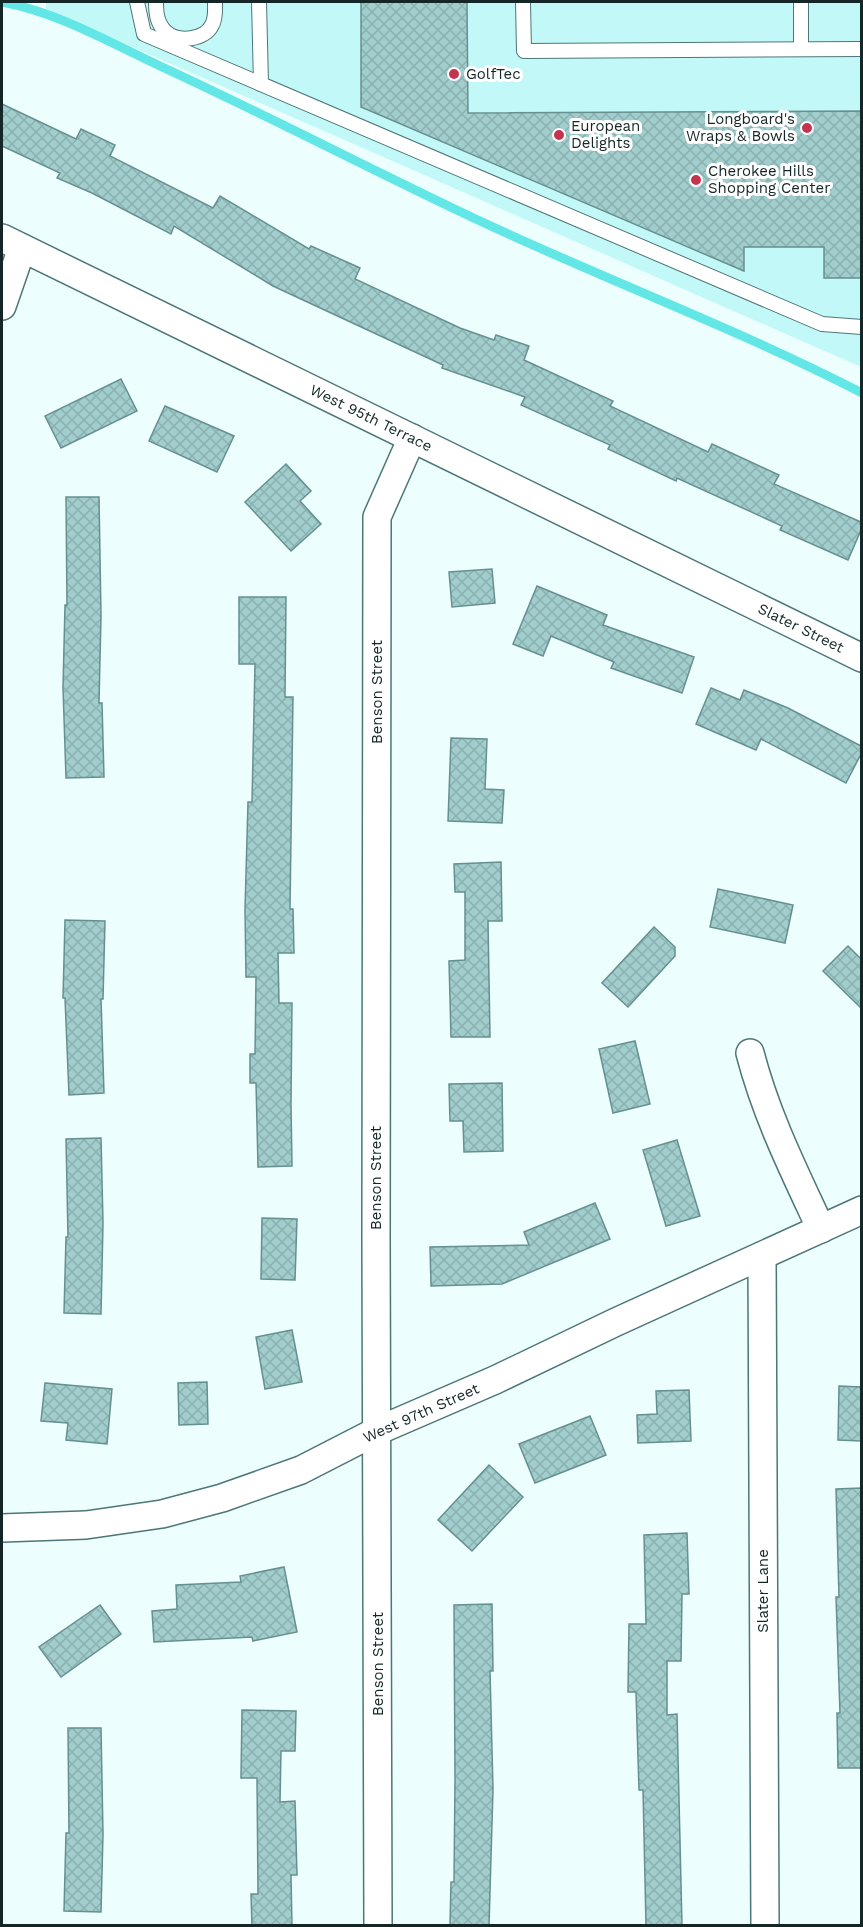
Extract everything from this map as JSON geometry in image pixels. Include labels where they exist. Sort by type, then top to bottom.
[{"type":"street","points":[[2,306],[12,243]]},
{"type":"street","name":"West 95th Terrace","points":[[12,243],[741,599]]},
{"type":"street","name":"Benson Street","points":[[378,1926],[377,517],[412,438]]},
{"type":"street","name":"Slater Street","points":[[741,599],[861,658]]},
{"type":"street","points":[[750,1053],[757,1081],[778,1137],[821,1229]]},
{"type":"street","name":"West 97th Street","points":[[2,1528],[86,1525],[162,1514],[222,1498],[301,1470],[377,1431],[495,1380],[861,1210]]},
{"type":"street","name":"Slater Lane","points":[[762,1256],[765,1926]]},
{"type":"lane","points":[[137,2],[144,34],[822,324],[861,327]]},
{"type":"lane","points":[[156,2],[157,16],[165,31],[177,37],[189,38],[206,33],[212,25],[215,2]]},
{"type":"lane","points":[[259,2],[261,84]]},
{"type":"lane","points":[[524,2],[524,51],[861,49]]},
{"type":"lane","points":[[801,2],[801,49]]},
{"type":"shaded area","points":[[46,2],[861,2],[861,367],[46,9]]},
{"type":"building","name":"Cherokee Hills Shopping Center","points":[[361,2],[467,2],[468,113],[861,111],[861,278],[824,278],[824,247],[744,247],[744,271],[361,107]]},
{"type":"building","points":[[2,104],[76,139],[81,129],[115,145],[110,156],[213,208],[220,196],[309,249],[311,246],[360,268],[355,279],[460,328],[494,340],[496,335],[529,346],[524,360],[613,401],[610,406],[708,452],[712,444],[779,475],[774,484],[861,522],[861,530],[848,560],[780,530],[782,526],[608,449],[610,445],[521,405],[525,397],[442,368],[443,365],[273,286],[174,226],[171,234],[92,193],[57,178],[60,173],[2,146]]},
{"type":"building","points":[[121,379],[137,411],[61,448],[45,416]]},
{"type":"building","points":[[165,406],[234,436],[217,472],[149,441]]},
{"type":"building","points":[[286,464],[311,491],[300,501],[321,524],[291,551],[245,502]]},
{"type":"building","points":[[66,497],[99,497],[101,616],[99,703],[102,703],[104,777],[66,778],[63,688],[65,605],[67,605]]},
{"type":"building","points":[[492,569],[495,603],[452,607],[449,572]]},
{"type":"building","points":[[537,586],[607,615],[603,625],[694,657],[682,693],[611,668],[614,662],[551,636],[543,656],[513,644]]},
{"type":"building","points":[[239,597],[286,597],[285,697],[293,697],[290,909],[293,909],[294,953],[278,953],[279,1003],[292,1003],[292,1166],[258,1167],[256,1083],[250,1083],[250,1054],[255,1054],[256,977],[246,977],[245,910],[248,802],[252,802],[255,664],[239,664]]},
{"type":"building","points":[[711,688],[740,700],[744,690],[788,708],[861,746],[861,754],[846,783],[761,739],[756,750],[696,724]]},
{"type":"building","points":[[451,738],[487,739],[485,789],[504,790],[502,823],[448,821]]},
{"type":"building","points":[[501,862],[502,921],[488,921],[490,1037],[451,1037],[449,961],[465,960],[465,892],[455,892],[454,864]]},
{"type":"building","points":[[718,889],[793,905],[785,943],[710,927]]},
{"type":"building","points":[[65,920],[105,921],[103,999],[101,999],[104,1093],[69,1095],[65,998],[63,998]]},
{"type":"building","points":[[654,927],[675,947],[675,956],[628,1007],[602,983]]},
{"type":"building","points":[[848,946],[861,959],[861,1008],[823,971]]},
{"type":"building","points":[[635,1041],[650,1104],[613,1113],[599,1049]]},
{"type":"building","points":[[502,1083],[503,1151],[464,1152],[463,1121],[450,1121],[449,1084]]},
{"type":"building","points":[[101,1138],[103,1223],[101,1314],[64,1313],[66,1237],[68,1237],[66,1139]]},
{"type":"building","points":[[677,1140],[700,1216],[666,1226],[643,1150]]},
{"type":"building","points":[[595,1203],[610,1239],[502,1284],[431,1286],[430,1247],[529,1245],[524,1232]]},
{"type":"building","points":[[262,1218],[297,1219],[295,1280],[261,1279]]},
{"type":"building","points":[[292,1330],[302,1382],[265,1389],[256,1337]]},
{"type":"building","points":[[207,1382],[208,1424],[179,1425],[178,1383]]},
{"type":"building","points":[[45,1383],[112,1389],[107,1444],[66,1440],[68,1423],[41,1421]]},
{"type":"building","points":[[839,1386],[861,1387],[861,1441],[838,1440]]},
{"type":"building","points":[[689,1390],[691,1441],[638,1443],[637,1415],[657,1414],[656,1391]]},
{"type":"building","points":[[590,1416],[606,1455],[535,1483],[519,1444]]},
{"type":"building","points":[[489,1465],[523,1497],[472,1551],[438,1520]]},
{"type":"building","points":[[861,1488],[861,1768],[838,1768],[837,1713],[840,1713],[836,1597],[839,1597],[836,1489]]},
{"type":"building","points":[[687,1533],[689,1594],[682,1594],[681,1661],[667,1661],[667,1715],[677,1714],[682,1926],[646,1926],[643,1790],[639,1790],[636,1692],[628,1692],[629,1624],[646,1624],[644,1535]]},
{"type":"building","points":[[284,1567],[297,1632],[253,1641],[252,1637],[154,1642],[152,1611],[177,1609],[176,1585],[241,1582],[240,1576]]},
{"type":"building","points":[[492,1604],[493,1671],[490,1671],[493,1789],[489,1926],[450,1926],[451,1882],[454,1882],[454,1605]]},
{"type":"building","points":[[100,1605],[121,1634],[61,1677],[39,1647]]},
{"type":"building","points":[[242,1710],[296,1711],[295,1751],[281,1751],[280,1802],[295,1801],[297,1875],[291,1875],[292,1926],[252,1926],[251,1894],[258,1894],[257,1778],[241,1778]]},
{"type":"building","points":[[68,1728],[101,1728],[103,1834],[101,1912],[64,1911],[66,1833],[69,1833]]},
{"type":"waterway","points":[[2,2],[63,20],[463,213],[763,345],[862,393]]},
{"type":"place","name":"GolfTec","points":[[454,74]]},
{"type":"place","name":"Longboard's Wraps & Bowls","points":[[807,128]]},
{"type":"place","name":"European Delights","points":[[559,135]]},
{"type":"place","name":"Cherokee Hills Shopping Center","points":[[696,180]]}]
